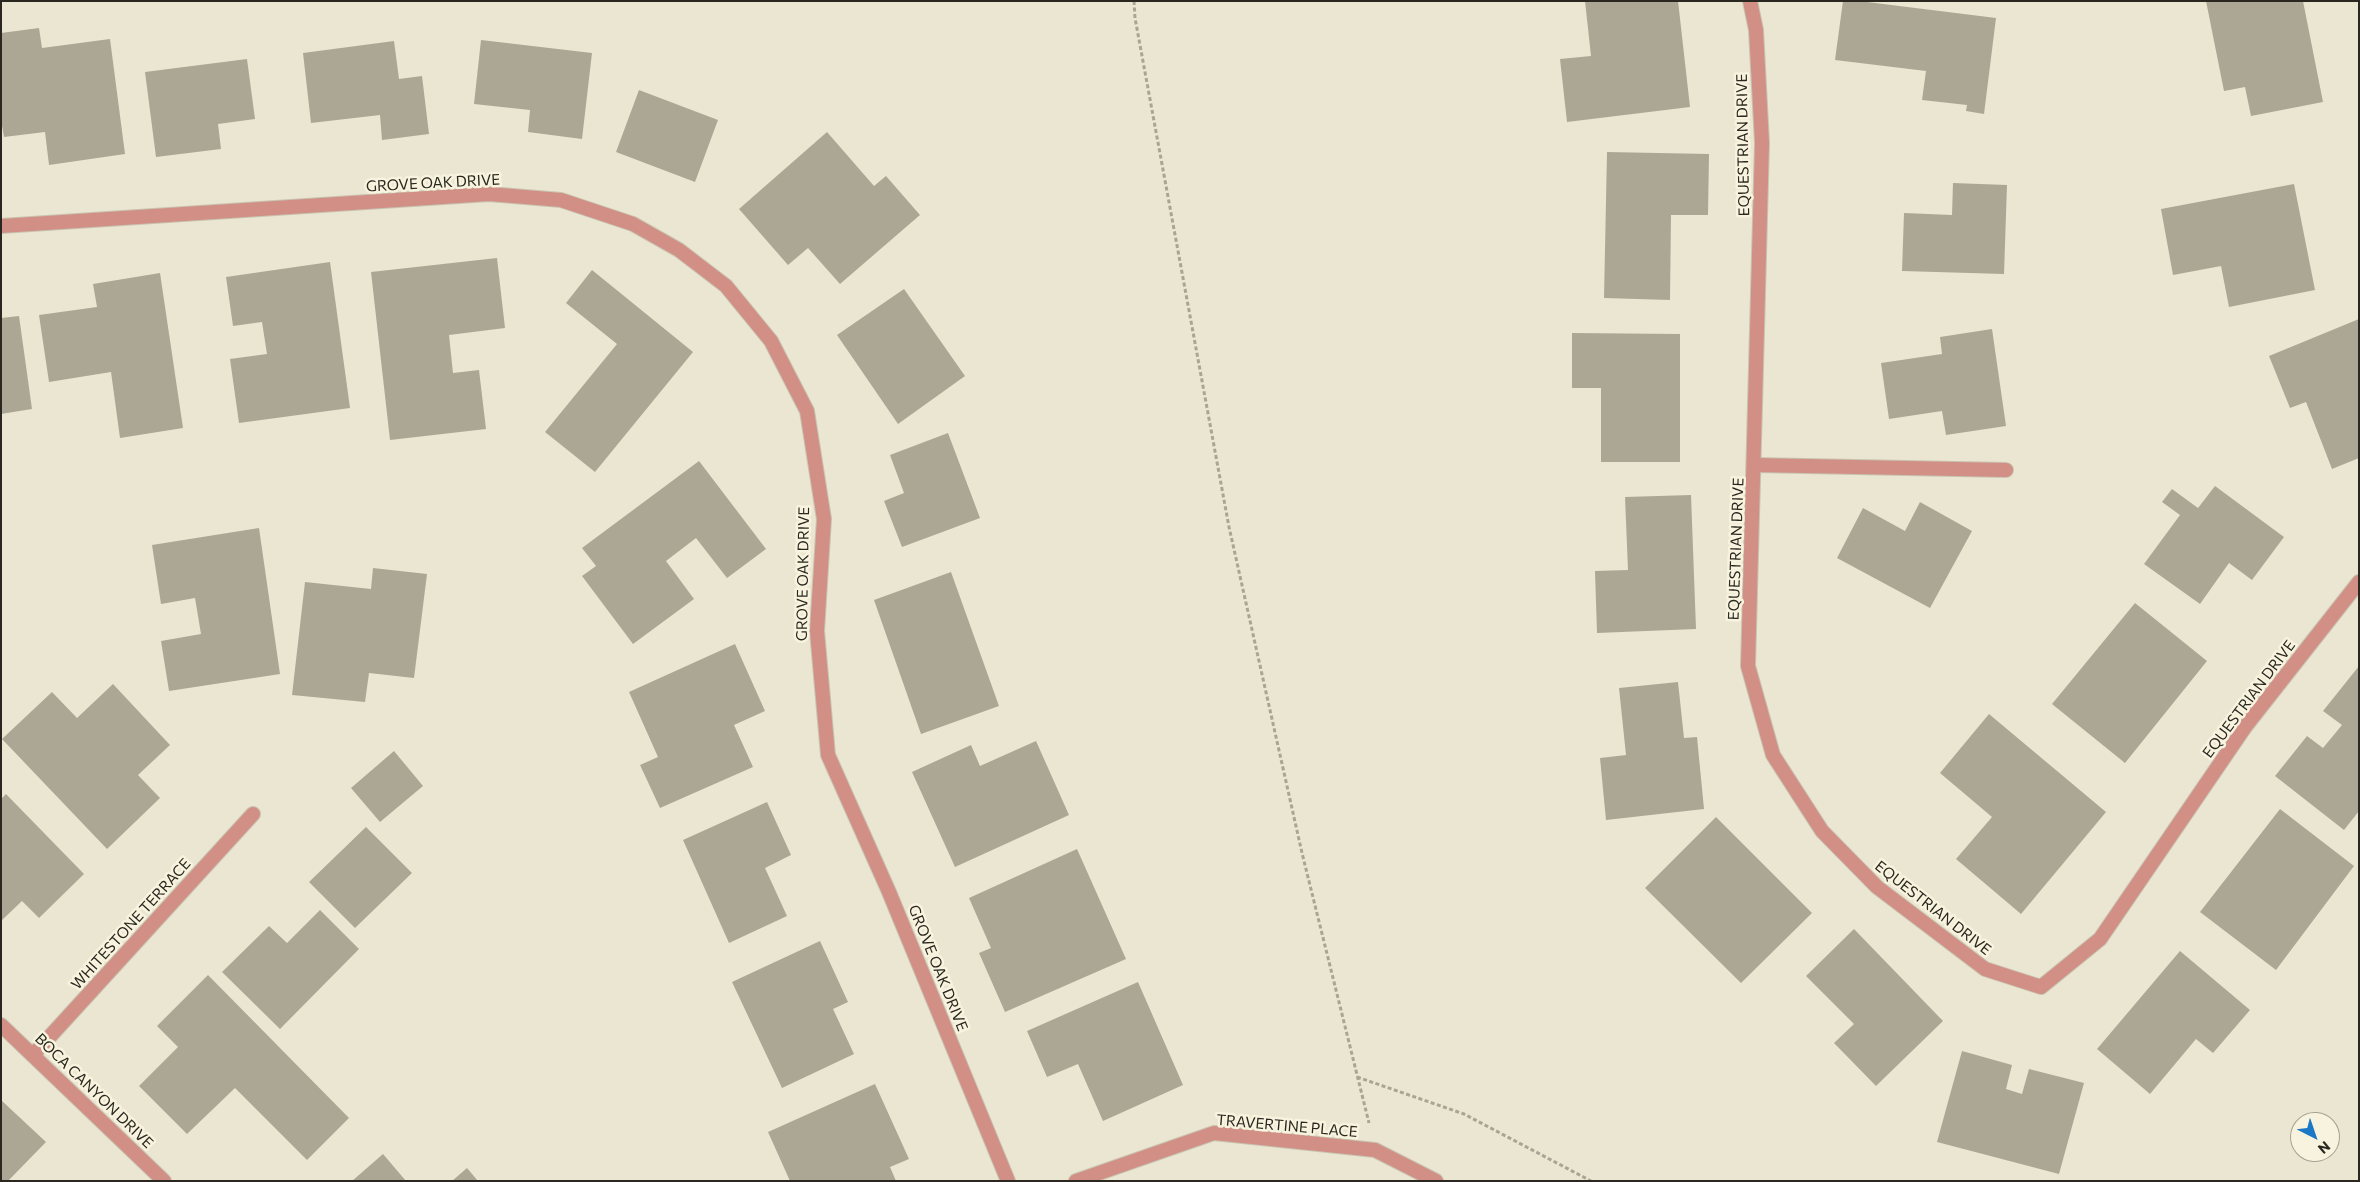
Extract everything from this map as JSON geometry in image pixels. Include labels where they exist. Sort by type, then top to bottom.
[{"type":"street","name":"EQUESTRIAN DRIVE","points":[[1750,1],[1756,30],[1762,143],[1748,666],[1772,755],[1822,832],[1877,887],[1985,970],[2041,987],[2100,939],[2246,727],[2359,582]]},
{"type":"street","name":"GROVE OAK DRIVE","points":[[1,226],[489,194],[561,200],[633,224],[679,250],[726,286],[771,341],[807,411],[824,519],[817,632],[828,756],[889,892],[1008,1181]]},
{"type":"street","points":[[1754,465],[2006,470]]},
{"type":"street","name":"WHITESTONE TERRACE","points":[[33,1055],[252,814]]},
{"type":"street","name":"BOCA CANYON DRIVE","points":[[1,1025],[164,1181]]},
{"type":"street","name":"TRAVERTINE PLACE","points":[[1076,1181],[1214,1133],[1376,1150],[1436,1181]]},
{"type":"path","points":[[1134,1],[1139,38],[1229,527],[1302,853],[1376,1150]]},
{"type":"path","points":[[1357,1076],[1464,1114],[1591,1181]]},
{"type":"building","points":[[1585,1],[1678,1],[1690,107],[1567,122],[1560,59],[1591,56]]},
{"type":"building","points":[[1843,1],[1859,1],[1996,18],[1984,114],[1966,111],[1967,105],[1922,100],[1926,71],[1835,60]]},
{"type":"building","points":[[2206,1],[2303,1],[2323,102],[2251,116],[2245,87],[2224,91]]},
{"type":"building","points":[[39,28],[42,48],[110,39],[125,154],[49,165],[45,132],[4,137],[1,120],[1,33]]},
{"type":"building","points":[[481,40],[592,53],[582,139],[528,132],[530,110],[474,104]]},
{"type":"building","points":[[394,41],[399,79],[422,76],[429,134],[382,140],[380,115],[311,123],[303,53]]},
{"type":"building","points":[[247,59],[255,119],[218,124],[221,149],[156,157],[145,72]]},
{"type":"building","points":[[639,90],[718,120],[695,182],[616,152]]},
{"type":"building","points":[[827,132],[874,186],[886,176],[920,215],[840,284],[808,248],[788,265],[739,209]]},
{"type":"building","points":[[1607,152],[1709,154],[1708,215],[1671,215],[1670,300],[1604,298]]},
{"type":"building","points":[[1953,183],[2007,185],[2004,274],[1902,271],[1904,213],[1952,215]]},
{"type":"building","points":[[2294,184],[2315,290],[2229,307],[2221,266],[2173,275],[2161,209]]},
{"type":"building","points":[[497,258],[505,328],[449,335],[453,373],[479,370],[486,429],[390,440],[371,272]]},
{"type":"building","points":[[330,262],[350,408],[239,423],[230,359],[267,354],[262,322],[233,326],[226,277]]},
{"type":"building","points":[[592,270],[693,352],[595,472],[545,432],[617,344],[566,303]]},
{"type":"building","points":[[160,273],[183,428],[120,438],[111,372],[49,382],[39,315],[97,307],[93,284]]},
{"type":"building","points":[[904,289],[965,376],[898,424],[837,335]]},
{"type":"building","points":[[19,316],[32,409],[1,414],[1,318]]},
{"type":"building","points":[[2359,319],[2359,458],[2332,469],[2306,402],[2290,408],[2269,356]]},
{"type":"building","points":[[1992,329],[2006,426],[1946,435],[1942,411],[1889,419],[1881,363],[1942,354],[1940,337]]},
{"type":"building","points":[[1572,333],[1680,334],[1680,462],[1601,462],[1601,388],[1572,388]]},
{"type":"building","points":[[948,433],[980,518],[902,547],[884,501],[904,493],[890,455]]},
{"type":"building","points":[[699,461],[766,549],[727,578],[696,538],[666,561],[694,599],[633,644],[582,576],[596,566],[582,548]]},
{"type":"building","points":[[2215,486],[2284,537],[2252,580],[2229,563],[2200,604],[2144,564],[2180,515],[2162,502],[2172,489],[2198,508]]},
{"type":"building","points":[[1691,495],[1696,629],[1597,633],[1595,571],[1628,570],[1625,497]]},
{"type":"building","points":[[1920,502],[1972,531],[1930,608],[1837,558],[1863,508],[1905,531]]},
{"type":"building","points":[[259,528],[280,674],[169,691],[161,641],[201,634],[195,598],[161,604],[152,545]]},
{"type":"building","points":[[373,568],[427,574],[414,678],[369,673],[365,702],[292,695],[305,582],[371,589]]},
{"type":"building","points":[[951,572],[999,706],[921,734],[874,600]]},
{"type":"building","points":[[2135,603],[2207,661],[2125,763],[2052,704]]},
{"type":"building","points":[[735,644],[765,711],[734,725],[753,767],[660,808],[640,765],[658,757],[629,692]]},
{"type":"building","points":[[2359,666],[2359,811],[2344,830],[2275,776],[2307,736],[2323,748],[2342,725],[2323,711]]},
{"type":"building","points":[[1678,682],[1684,738],[1697,737],[1704,809],[1606,820],[1600,758],[1626,755],[1619,688]]},
{"type":"building","points":[[113,684],[170,745],[138,775],[160,798],[107,849],[2,739],[52,692],[77,718]]},
{"type":"building","points":[[1989,714],[2106,812],[2021,914],[1956,859],[1992,817],[1940,773]]},
{"type":"building","points":[[1036,741],[1069,815],[955,867],[912,772],[971,745],[980,766]]},
{"type":"building","points":[[394,751],[423,786],[380,822],[351,788]]},
{"type":"building","points":[[6,794],[84,874],[39,918],[22,901],[1,921],[1,799]]},
{"type":"building","points":[[767,802],[791,855],[765,868],[787,916],[729,943],[683,840]]},
{"type":"building","points":[[2280,809],[2354,866],[2276,970],[2200,912]]},
{"type":"building","points":[[1716,817],[1812,913],[1741,983],[1645,888]]},
{"type":"building","points":[[366,827],[412,873],[355,928],[309,882]]},
{"type":"building","points":[[1077,849],[1126,959],[1005,1012],[979,953],[991,948],[969,898]]},
{"type":"building","points":[[320,910],[359,949],[280,1029],[222,972],[269,926],[287,943]]},
{"type":"building","points":[[1854,929],[1943,1021],[1876,1086],[1834,1043],[1854,1024],[1806,976]]},
{"type":"building","points":[[820,941],[848,1002],[833,1009],[854,1054],[782,1088],[732,982]]},
{"type":"building","points":[[2180,951],[2250,1010],[2213,1053],[2196,1039],[2150,1094],[2097,1049]]},
{"type":"building","points":[[208,975],[349,1118],[307,1160],[235,1088],[187,1134],[139,1086],[178,1047],[157,1026]]},
{"type":"building","points":[[1138,982],[1183,1085],[1103,1121],[1078,1064],[1047,1077],[1027,1031]]},
{"type":"building","points":[[1962,1051],[2012,1065],[2006,1089],[2022,1094],[2029,1069],[2084,1083],[2059,1174],[1937,1142]]},
{"type":"building","points":[[875,1084],[909,1159],[890,1167],[896,1181],[790,1181],[768,1132]]},
{"type":"building","points":[[1,1100],[46,1142],[8,1181],[1,1181]]},
{"type":"building","points":[[383,1154],[406,1181],[352,1181]]},
{"type":"building","points":[[467,1168],[478,1181],[452,1181]]}]
